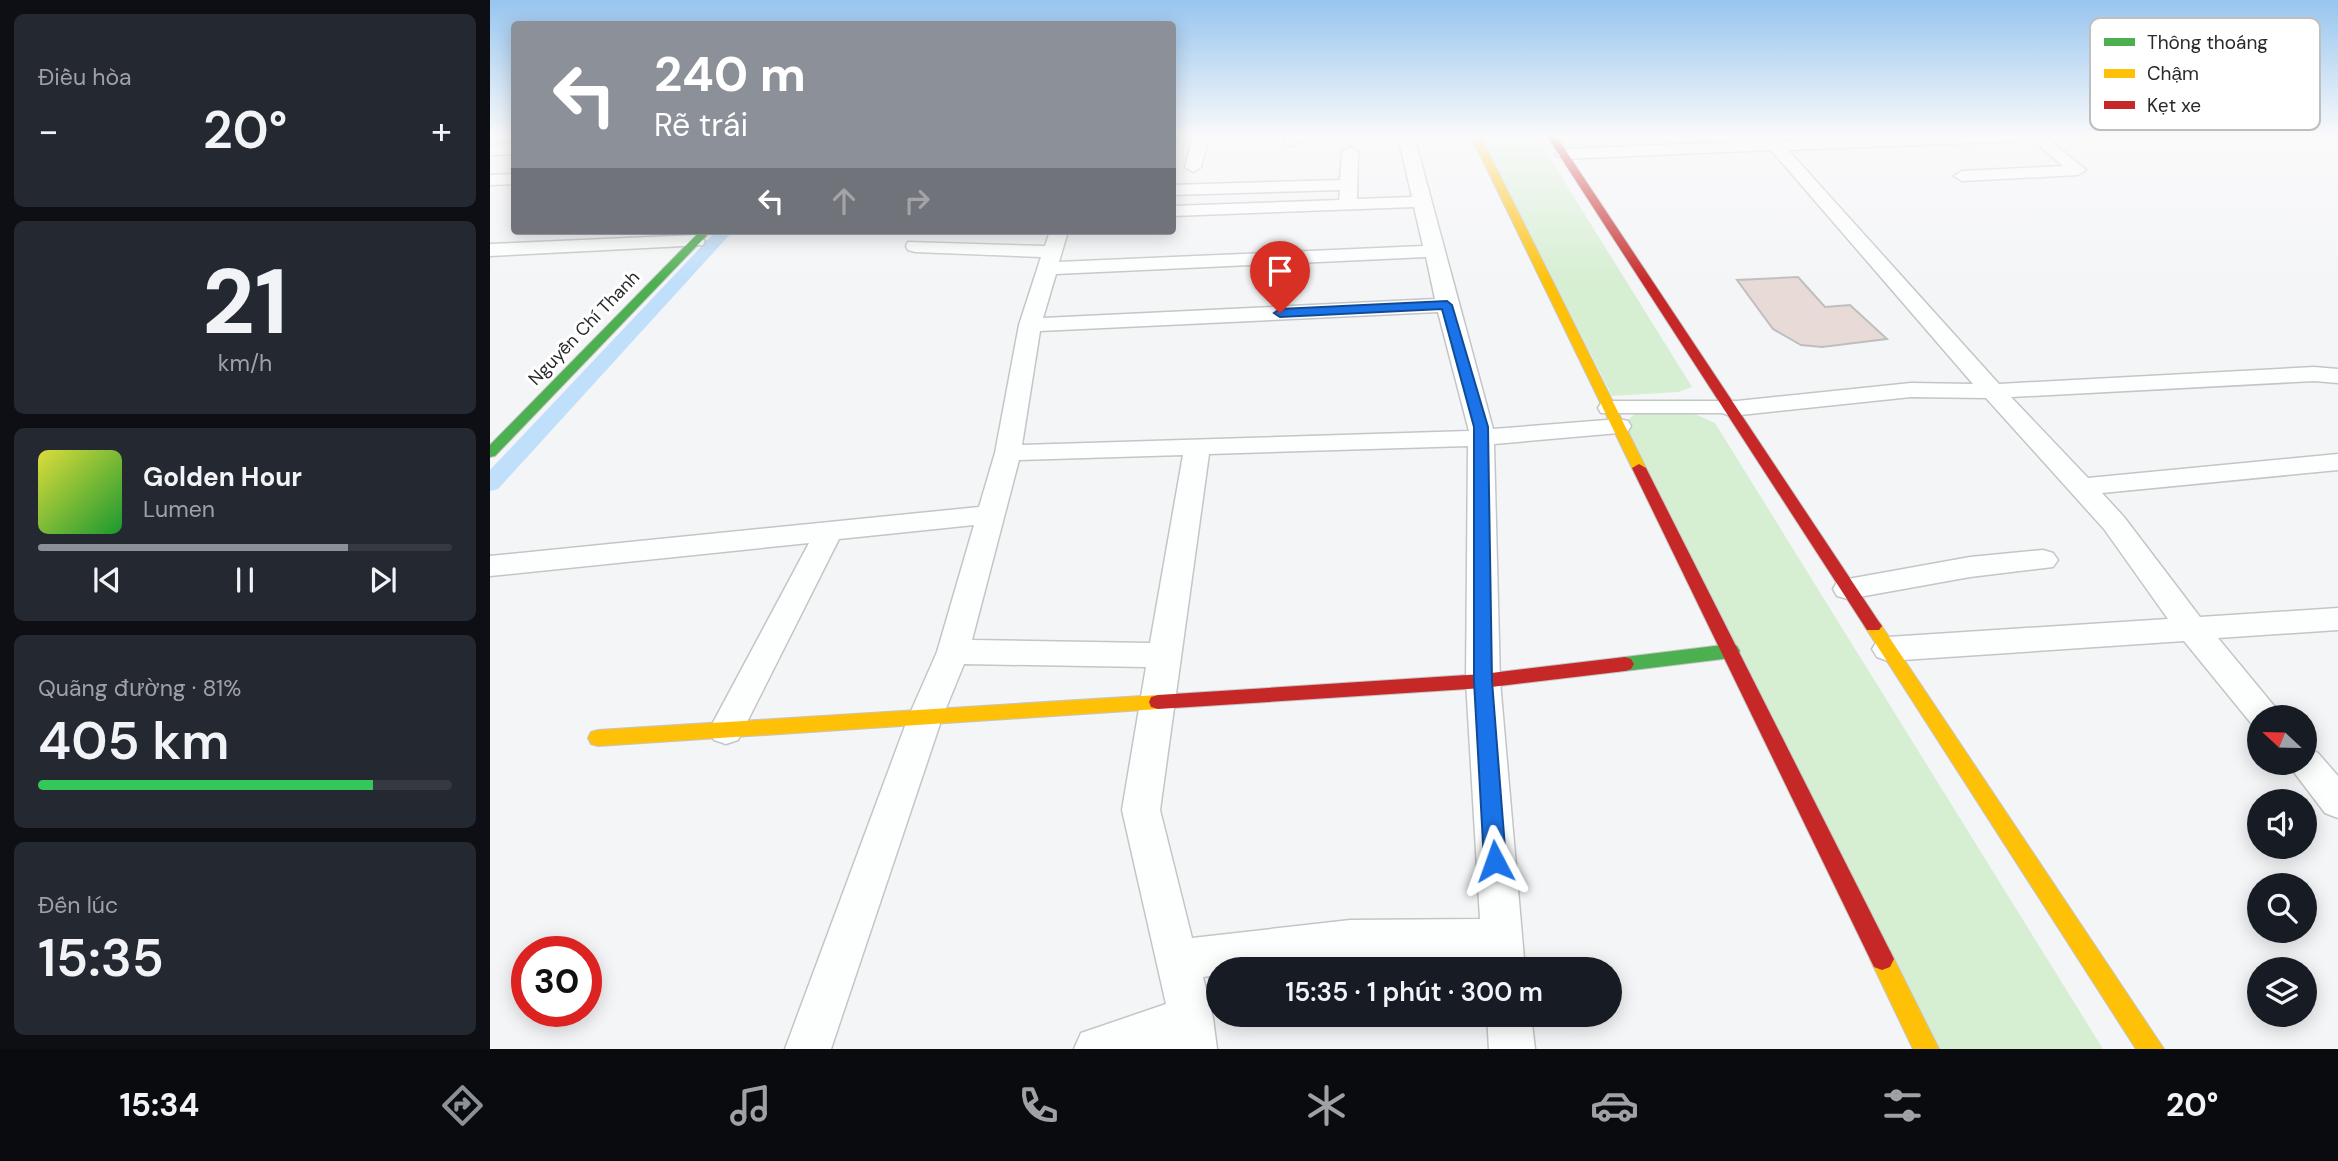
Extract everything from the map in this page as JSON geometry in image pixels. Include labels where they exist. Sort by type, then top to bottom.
[{"type":"street","points":[[1176,190],[1347,185],[1348,204]]},
{"type":"street","points":[[1177,960],[1350,940],[1502,954],[1483,681],[1481,427],[1416,185]]},
{"type":"street","points":[[1499,185],[1926,1049]]},
{"type":"street","points":[[1583,185],[2151,1049]]},
{"type":"street","points":[[1810,185],[2114,523],[2194,631],[2256,705]]},
{"type":"street","points":[[1176,211],[1420,202]]},
{"type":"street","points":[[490,250],[701,236]]},
{"type":"street","name":"Nguyễn Chí Thanh","points":[[490,453],[701,236]]},
{"type":"street","points":[[915,246],[1052,251],[1433,251]]},
{"type":"street","points":[[808,1049],[925,718],[953,652],[1008,453],[1030,325],[1052,251]]},
{"type":"street","points":[[1030,325],[1447,305]]},
{"type":"street","points":[[1008,453],[1480,438],[1614,417],[1911,390],[1995,391],[2314,374],[2338,376]]},
{"type":"street","points":[[1097,1049],[1192,1033],[1141,810],[1197,449]]},
{"type":"street","points":[[2082,487],[2338,462]]},
{"type":"street","points":[[490,566],[828,533],[989,514]]},
{"type":"street","points":[[726,730],[828,533]]},
{"type":"street","points":[[1848,589],[1970,567],[2043,560]]},
{"type":"street","points":[[1888,649],[2194,631],[2338,619]]},
{"type":"street","points":[[598,738],[1483,681],[1731,651]]},
{"type":"street","points":[[953,652],[1150,655],[1164,658]]},
{"type":"street","points":[[2315,775],[2337,801]]},
{"type":"street","points":[[1509,1027],[1512,1049]]},
{"type":"green space","points":[[1505,185],[1566,185],[1692,387],[1678,392],[1612,396]]},
{"type":"green space","points":[[1690,412],[1715,423],[2103,1049],[1937,1049],[1624,423],[1635,414]]},
{"type":"building","points":[[1798,277],[1825,307],[1850,305],[1887,339],[1822,347],[1801,345],[1773,329],[1737,280]]},
{"type":"waterway","points":[[490,484],[721,235]]},
{"type":"traffic: fast","points":[[490,453],[702,235]]},
{"type":"traffic: fast","points":[[1625,664],[1731,651]]},
{"type":"traffic: slow","points":[[1499,185],[1639,468]]},
{"type":"traffic: slow","points":[[1873,626],[2151,1049]]},
{"type":"traffic: slow","points":[[598,738],[1158,702]]},
{"type":"traffic: slow","points":[[1882,959],[1926,1049]]},
{"type":"traffic: jam","points":[[1583,185],[1873,626]]},
{"type":"traffic: jam","points":[[1639,468],[1882,959]]},
{"type":"traffic: jam","points":[[1158,702],[1483,681],[1625,664]]},
{"type":"route","points":[[1280,313],[1447,305],[1481,427],[1483,681],[1495,861]]}]
